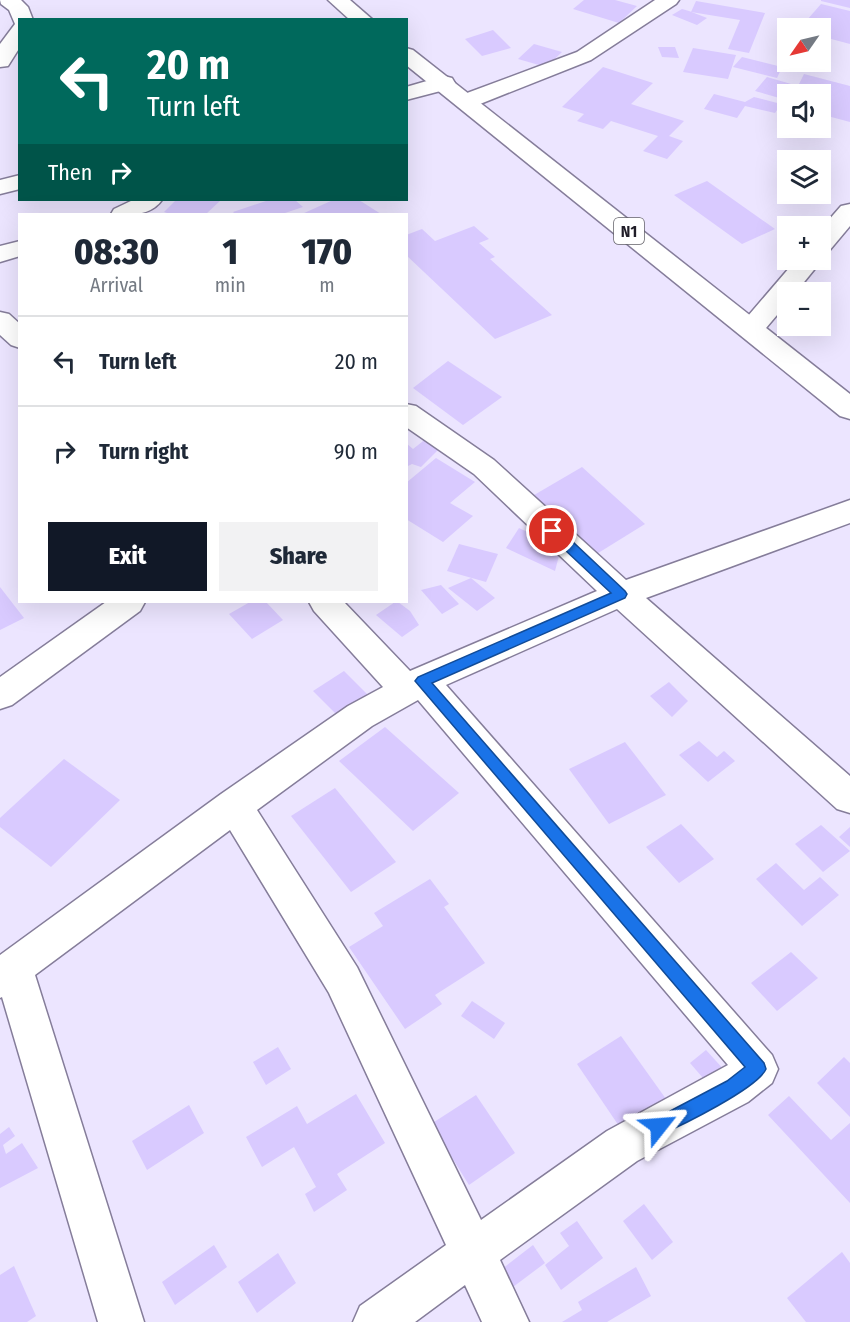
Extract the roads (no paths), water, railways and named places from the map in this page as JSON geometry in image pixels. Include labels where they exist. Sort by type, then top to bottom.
[{"type":"main road","points":[[8,0],[18,7],[24,18]]},
{"type":"main road","points":[[338,0],[360,18]]},
{"type":"main road","points":[[467,101],[584,56],[669,0]]},
{"type":"main road","points":[[0,61],[18,32]]},
{"type":"main road","name":"N1","points":[[408,56],[850,409]]},
{"type":"main road","points":[[408,93],[444,83]]},
{"type":"main road","points":[[0,187],[18,182]]},
{"type":"main road","points":[[125,213],[148,201]]},
{"type":"main road","points":[[831,233],[850,211]]},
{"type":"main road","points":[[0,254],[18,249]]},
{"type":"main road","points":[[751,329],[801,270]]},
{"type":"main road","points":[[0,321],[18,337]]},
{"type":"main road","points":[[408,414],[484,467],[621,594],[850,798]]},
{"type":"main road","points":[[121,1322],[6,973],[234,805],[360,716],[415,686],[621,594],[850,511]]},
{"type":"main road","points":[[0,695],[128,603]]},
{"type":"main road","points":[[326,603],[415,686],[758,1069],[733,1087],[622,1146],[472,1251],[376,1322]]},
{"type":"main road","points":[[234,805],[343,980],[506,1322]]}]
